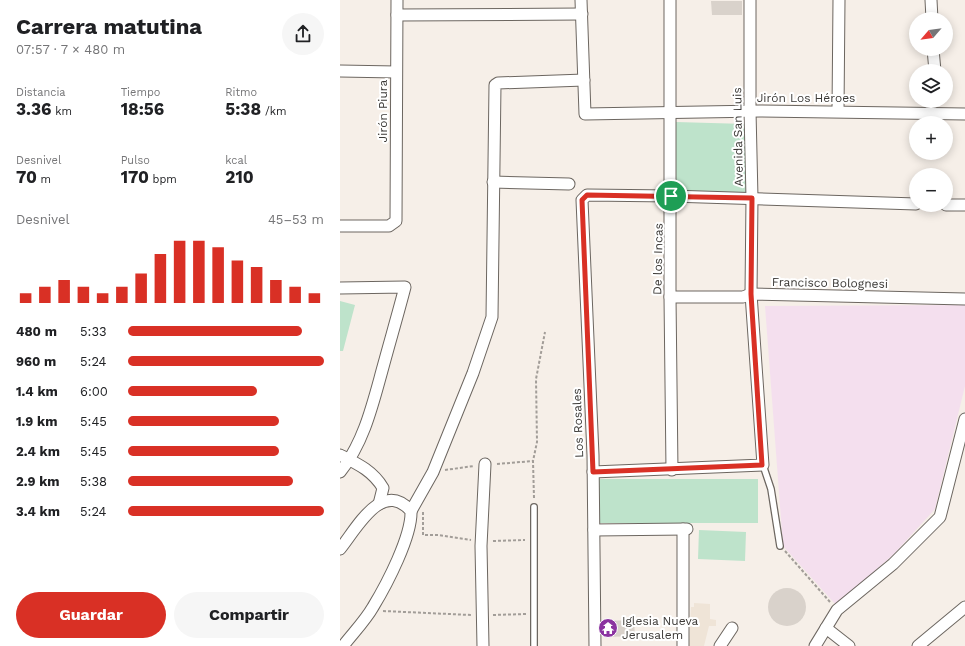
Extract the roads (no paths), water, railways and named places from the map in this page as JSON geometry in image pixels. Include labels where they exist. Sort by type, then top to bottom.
[{"type":"street","name":"Jirón Piura","points":[[340,226],[389,226],[396,222],[397,0]]},
{"type":"street","points":[[343,646],[373,608],[407,539],[412,522],[412,511],[433,472],[473,373],[490,325],[493,309],[495,85],[498,83],[584,80],[582,0]]},
{"type":"street","name":"De los Incas","points":[[670,0],[670,297],[672,470]]},
{"type":"street","name":"Avenida San Luis","points":[[750,0],[752,198],[751,294],[762,465]]},
{"type":"street","points":[[838,111],[839,0]]},
{"type":"street","points":[[931,0],[932,12]]},
{"type":"street","points":[[397,15],[582,14]]},
{"type":"street","points":[[340,71],[396,72]]},
{"type":"street","name":"Jirón Los Héroes","points":[[584,80],[585,114],[750,111],[838,111],[965,114]]},
{"type":"street","points":[[937,108],[937,113]]},
{"type":"street","points":[[494,182],[569,184]]},
{"type":"street","name":"Los Rosales","points":[[595,646],[593,472],[582,200],[587,195],[671,196]]},
{"type":"street","points":[[671,196],[909,204]]},
{"type":"street","points":[[953,205],[965,205]]},
{"type":"street","points":[[340,288],[405,287],[377,389],[361,437],[345,457],[340,472]]},
{"type":"street","name":"Francisco Bolognesi","points":[[670,297],[743,297],[751,294],[965,299]]},
{"type":"street","points":[[815,646],[837,610],[893,564],[940,517],[963,432],[965,419]]},
{"type":"street","points":[[345,457],[366,468],[377,478],[383,488],[379,504]]},
{"type":"street","points":[[483,646],[482,541],[485,464]]},
{"type":"street","points":[[593,472],[672,470],[762,465]]},
{"type":"street","points":[[340,549],[372,508],[379,504],[397,500],[412,511]]},
{"type":"street","points":[[594,530],[685,529],[683,646]]},
{"type":"street","points":[[918,646],[965,607]]},
{"type":"street","points":[[720,646],[732,628]]},
{"type":"street","points":[[826,628],[849,646]]},
{"type":"lane","points":[[762,465],[771,489],[780,546]]},
{"type":"lane","points":[[534,507],[534,646]]},
{"type":"place","name":"Iglesia Nueva Jerusalem","points":[[608,628]]}]
